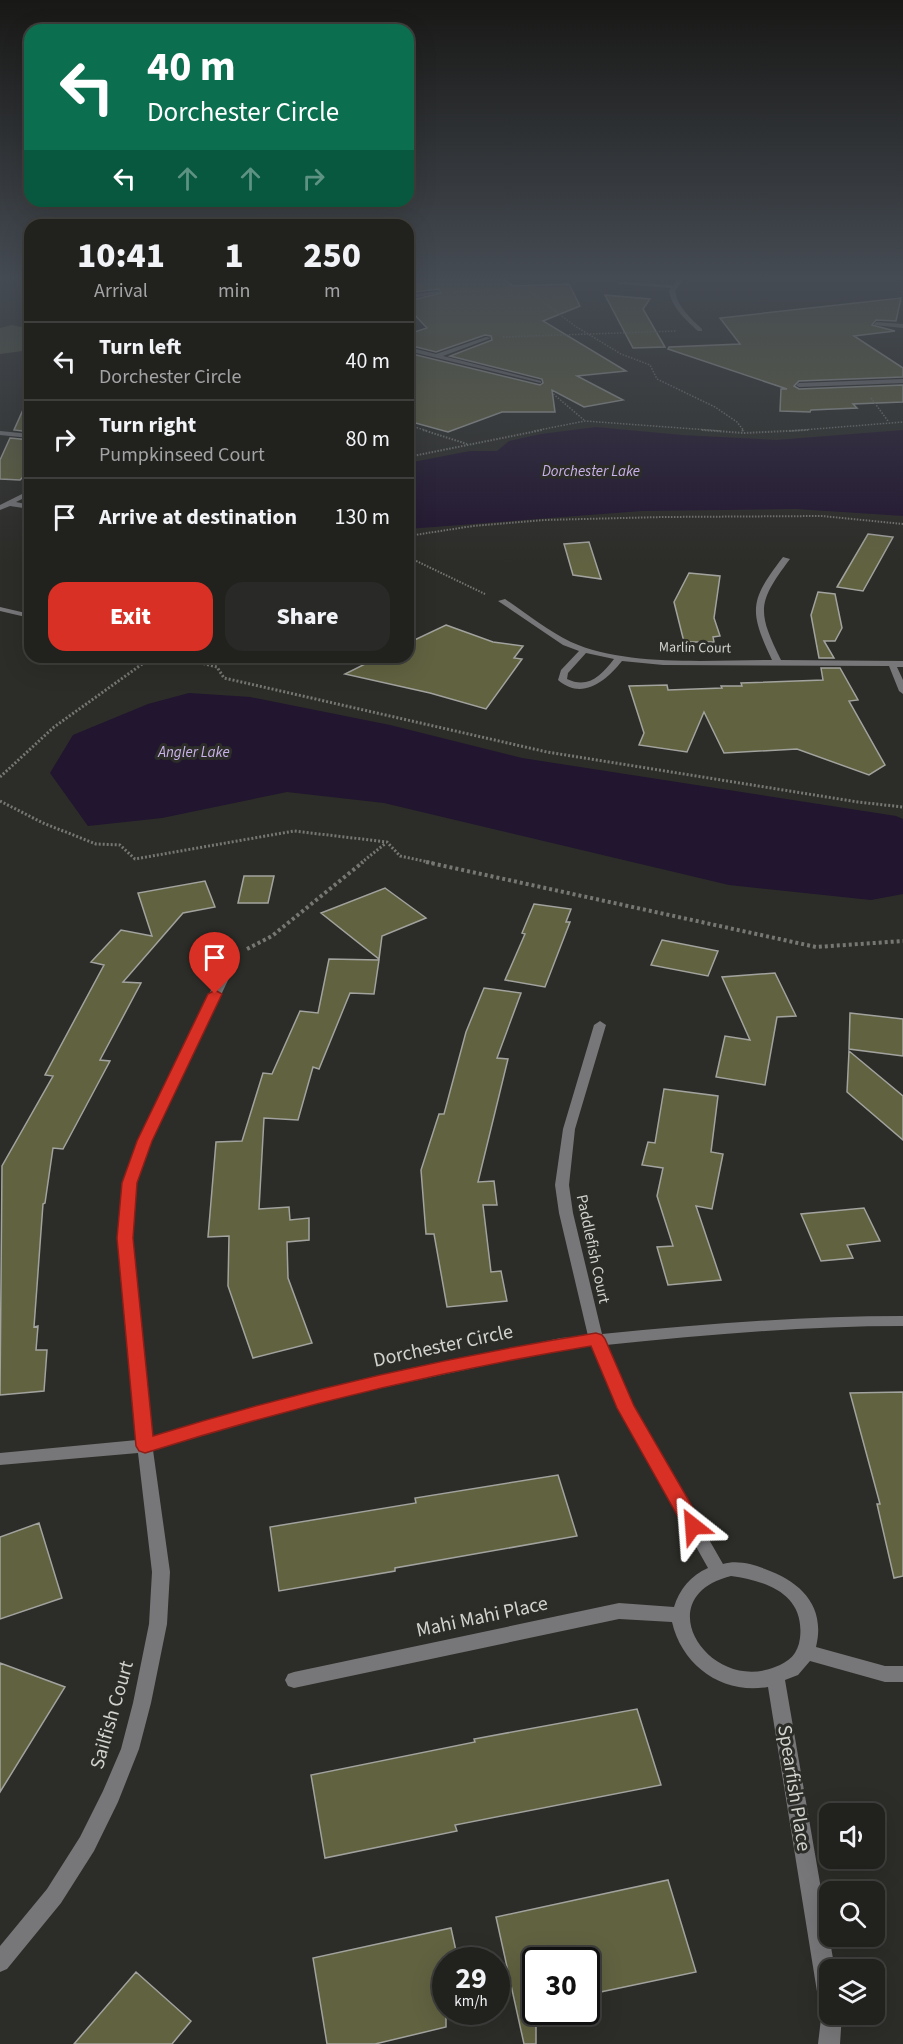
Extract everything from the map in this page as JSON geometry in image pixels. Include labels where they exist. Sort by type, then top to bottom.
[{"type":"street","points":[[512,375],[538,382]]},
{"type":"street","points":[[799,385],[903,381]]},
{"type":"street","points":[[0,433],[24,435]]},
{"type":"street","points":[[0,508],[24,495]]},
{"type":"street","points":[[0,501],[24,506]]},
{"type":"street","points":[[777,663],[762,631],[757,604],[770,580],[786,559]]},
{"type":"street","name":"Marlin Court","points":[[502,601],[553,636],[584,650],[620,658],[663,662],[903,664]]},
{"type":"street","points":[[0,609],[24,615]]},
{"type":"street","points":[[584,650],[564,672],[562,680],[568,684],[584,686],[598,682],[620,658]]},
{"type":"street","points":[[892,664],[903,692]]},
{"type":"street","name":"Sailfish Court","points":[[0,1962],[54,1896],[87,1844],[111,1796],[130,1749],[153,1652],[158,1624],[161,1572],[145,1446],[125,1238],[129,1183],[144,1141],[233,957]]},
{"type":"street","name":"Paddlefish Court","points":[[596,1339],[566,1213],[562,1185],[569,1129],[600,1025]]},
{"type":"street","name":"Dorchester Circle","points":[[0,1459],[145,1446],[209,1425],[359,1386],[507,1354],[596,1339],[729,1327],[843,1321],[903,1321]]},
{"type":"street","points":[[596,1339],[626,1408],[719,1572]]},
{"type":"street","points":[[731,1569],[753,1570],[777,1580],[794,1593],[804,1607],[811,1627],[806,1652],[795,1668],[776,1678],[753,1682],[730,1678],[709,1667],[691,1650],[682,1631],[680,1615],[686,1597],[692,1588],[707,1576],[719,1572],[731,1569]]},
{"type":"street","name":"Mahi Mahi Place","points":[[294,1680],[620,1611],[680,1615]]},
{"type":"street","points":[[806,1652],[885,1674],[903,1674]]},
{"type":"street","name":"Spearfish Place","points":[[776,1678],[823,1959]]},
{"type":"street","points":[[829,2044],[830,2025]]},
{"type":"path","points":[[655,375],[657,379],[715,407],[737,422],[744,433]]},
{"type":"path","points":[[538,382],[585,421]]},
{"type":"path","points":[[860,384],[889,422]]},
{"type":"path","points":[[414,455],[585,421],[610,421],[696,431],[744,433],[806,431],[903,422]]},
{"type":"path","points":[[414,427],[468,445]]},
{"type":"path","points":[[414,535],[473,526],[544,520],[627,518],[822,516],[903,524]]},
{"type":"path","points":[[414,559],[471,589],[502,601]]},
{"type":"path","points":[[1,776],[54,728],[144,663]]},
{"type":"path","points":[[201,663],[217,667],[224,678],[547,752],[858,802],[903,807]]},
{"type":"path","points":[[0,801],[43,823],[96,844],[120,845],[135,859],[294,831],[387,842],[400,856],[816,947],[903,941]]},
{"type":"path","points":[[233,957],[272,936],[387,842]]},
{"type":"water","name":"Dorchester Lake","points":[[596,427],[776,440],[903,430],[903,516],[796,509],[642,511],[414,529],[414,462],[470,451],[497,451],[509,441],[541,434]]},
{"type":"water","name":"Angler Lake","points":[[189,693],[250,697],[390,725],[522,758],[896,816],[903,819],[903,894],[871,900],[729,885],[384,803],[287,792],[162,818],[88,826],[50,773],[73,735],[148,704]]},
{"type":"building","points":[[414,375],[500,375],[540,385],[543,383],[542,379],[528,375],[583,375],[577,376],[623,400],[584,407],[552,390],[555,412],[502,412],[448,432],[414,423]]},
{"type":"building","points":[[747,375],[903,375],[799,381],[794,386],[799,389],[903,385],[903,402],[853,404],[857,408],[811,410],[810,412],[780,411],[781,389],[787,389]]},
{"type":"building","points":[[24,408],[24,431],[14,430]]},
{"type":"building","points":[[10,438],[24,439],[24,476],[20,480],[0,479],[0,460]]},
{"type":"building","points":[[868,534],[893,537],[863,591],[837,587]]},
{"type":"building","points":[[589,542],[601,579],[573,575],[564,544]]},
{"type":"building","points":[[689,573],[720,576],[714,618],[720,636],[713,637],[714,642],[684,642],[674,602]]},
{"type":"building","points":[[818,592],[835,594],[842,628],[835,641],[824,641],[834,658],[819,658],[811,615]]},
{"type":"building","points":[[446,625],[493,642],[523,646],[514,658],[522,659],[486,709],[430,693],[345,674],[367,663],[414,663],[414,640]]},
{"type":"building","points":[[821,668],[840,668],[858,700],[849,701],[885,765],[869,775],[797,749],[724,753],[704,712],[687,752],[639,745],[644,733],[629,686],[667,685],[668,690],[722,688],[721,686],[742,686],[741,683],[823,680]]},
{"type":"building","points":[[244,876],[274,876],[268,903],[238,903]]},
{"type":"building","points":[[205,881],[215,907],[183,913],[123,982],[141,983],[100,1060],[110,1061],[63,1149],[53,1148],[43,1204],[34,1327],[38,1326],[36,1350],[47,1350],[44,1391],[0,1395],[2,1166],[53,1076],[45,1075],[104,965],[91,962],[121,930],[152,936],[138,893]]},
{"type":"building","points":[[385,888],[426,918],[382,936],[379,959],[321,913]]},
{"type":"building","points":[[534,904],[571,909],[566,922],[570,922],[545,987],[505,980],[525,934],[522,933]]},
{"type":"building","points":[[662,940],[718,951],[708,976],[651,965]]},
{"type":"building","points":[[329,959],[379,960],[374,994],[350,993],[319,1069],[313,1067],[298,1120],[264,1118],[259,1209],[289,1207],[290,1220],[309,1218],[309,1240],[287,1242],[288,1278],[312,1343],[253,1358],[228,1286],[229,1236],[208,1237],[216,1142],[242,1141],[263,1073],[272,1074],[300,1011],[318,1013]]},
{"type":"building","points":[[775,973],[796,1016],[777,1017],[765,1085],[716,1077],[725,1036],[750,1040],[722,977]]},
{"type":"building","points":[[484,988],[521,993],[497,1058],[508,1059],[478,1182],[494,1181],[497,1205],[483,1205],[491,1272],[501,1271],[507,1301],[447,1307],[434,1234],[426,1234],[421,1170],[439,1114],[444,1114],[466,1032]]},
{"type":"building","points":[[850,1013],[903,1019],[903,1056],[849,1049]]},
{"type":"building","points":[[849,1051],[903,1096],[903,1140],[847,1092]]},
{"type":"building","points":[[664,1089],[718,1096],[711,1152],[723,1154],[712,1209],[696,1206],[721,1280],[668,1285],[657,1247],[673,1246],[657,1196],[663,1168],[642,1165],[648,1142],[655,1143]]},
{"type":"building","points":[[864,1208],[880,1241],[847,1245],[853,1258],[821,1261],[801,1214]]},
{"type":"building","points":[[903,1392],[903,1576],[894,1578],[877,1504],[880,1504],[850,1393]]},
{"type":"building","points":[[558,1475],[577,1536],[279,1591],[270,1527],[416,1503],[415,1498]]},
{"type":"building","points":[[39,1523],[62,1598],[0,1619],[0,1537]]},
{"type":"building","points":[[0,1663],[65,1687],[0,1792]]},
{"type":"building","points":[[637,1709],[661,1785],[455,1825],[457,1831],[325,1858],[311,1775],[475,1742],[474,1739]]},
{"type":"building","points":[[668,1880],[696,1972],[600,1992],[600,1947],[522,1947],[522,2025],[536,2025],[536,2044],[524,2044],[510,1980],[510,1947],[503,1947],[496,1917]]},
{"type":"building","points":[[451,1928],[455,1947],[432,1947],[432,2025],[446,2025],[446,2027],[375,2044],[327,2044],[313,1958]]},
{"type":"building","points":[[136,1972],[191,2021],[172,2044],[74,2044]]},
{"type":"route","points":[[215,994],[144,1141],[129,1183],[125,1238],[145,1446],[209,1425],[359,1386],[507,1354],[596,1339],[626,1408],[693,1526]]}]
